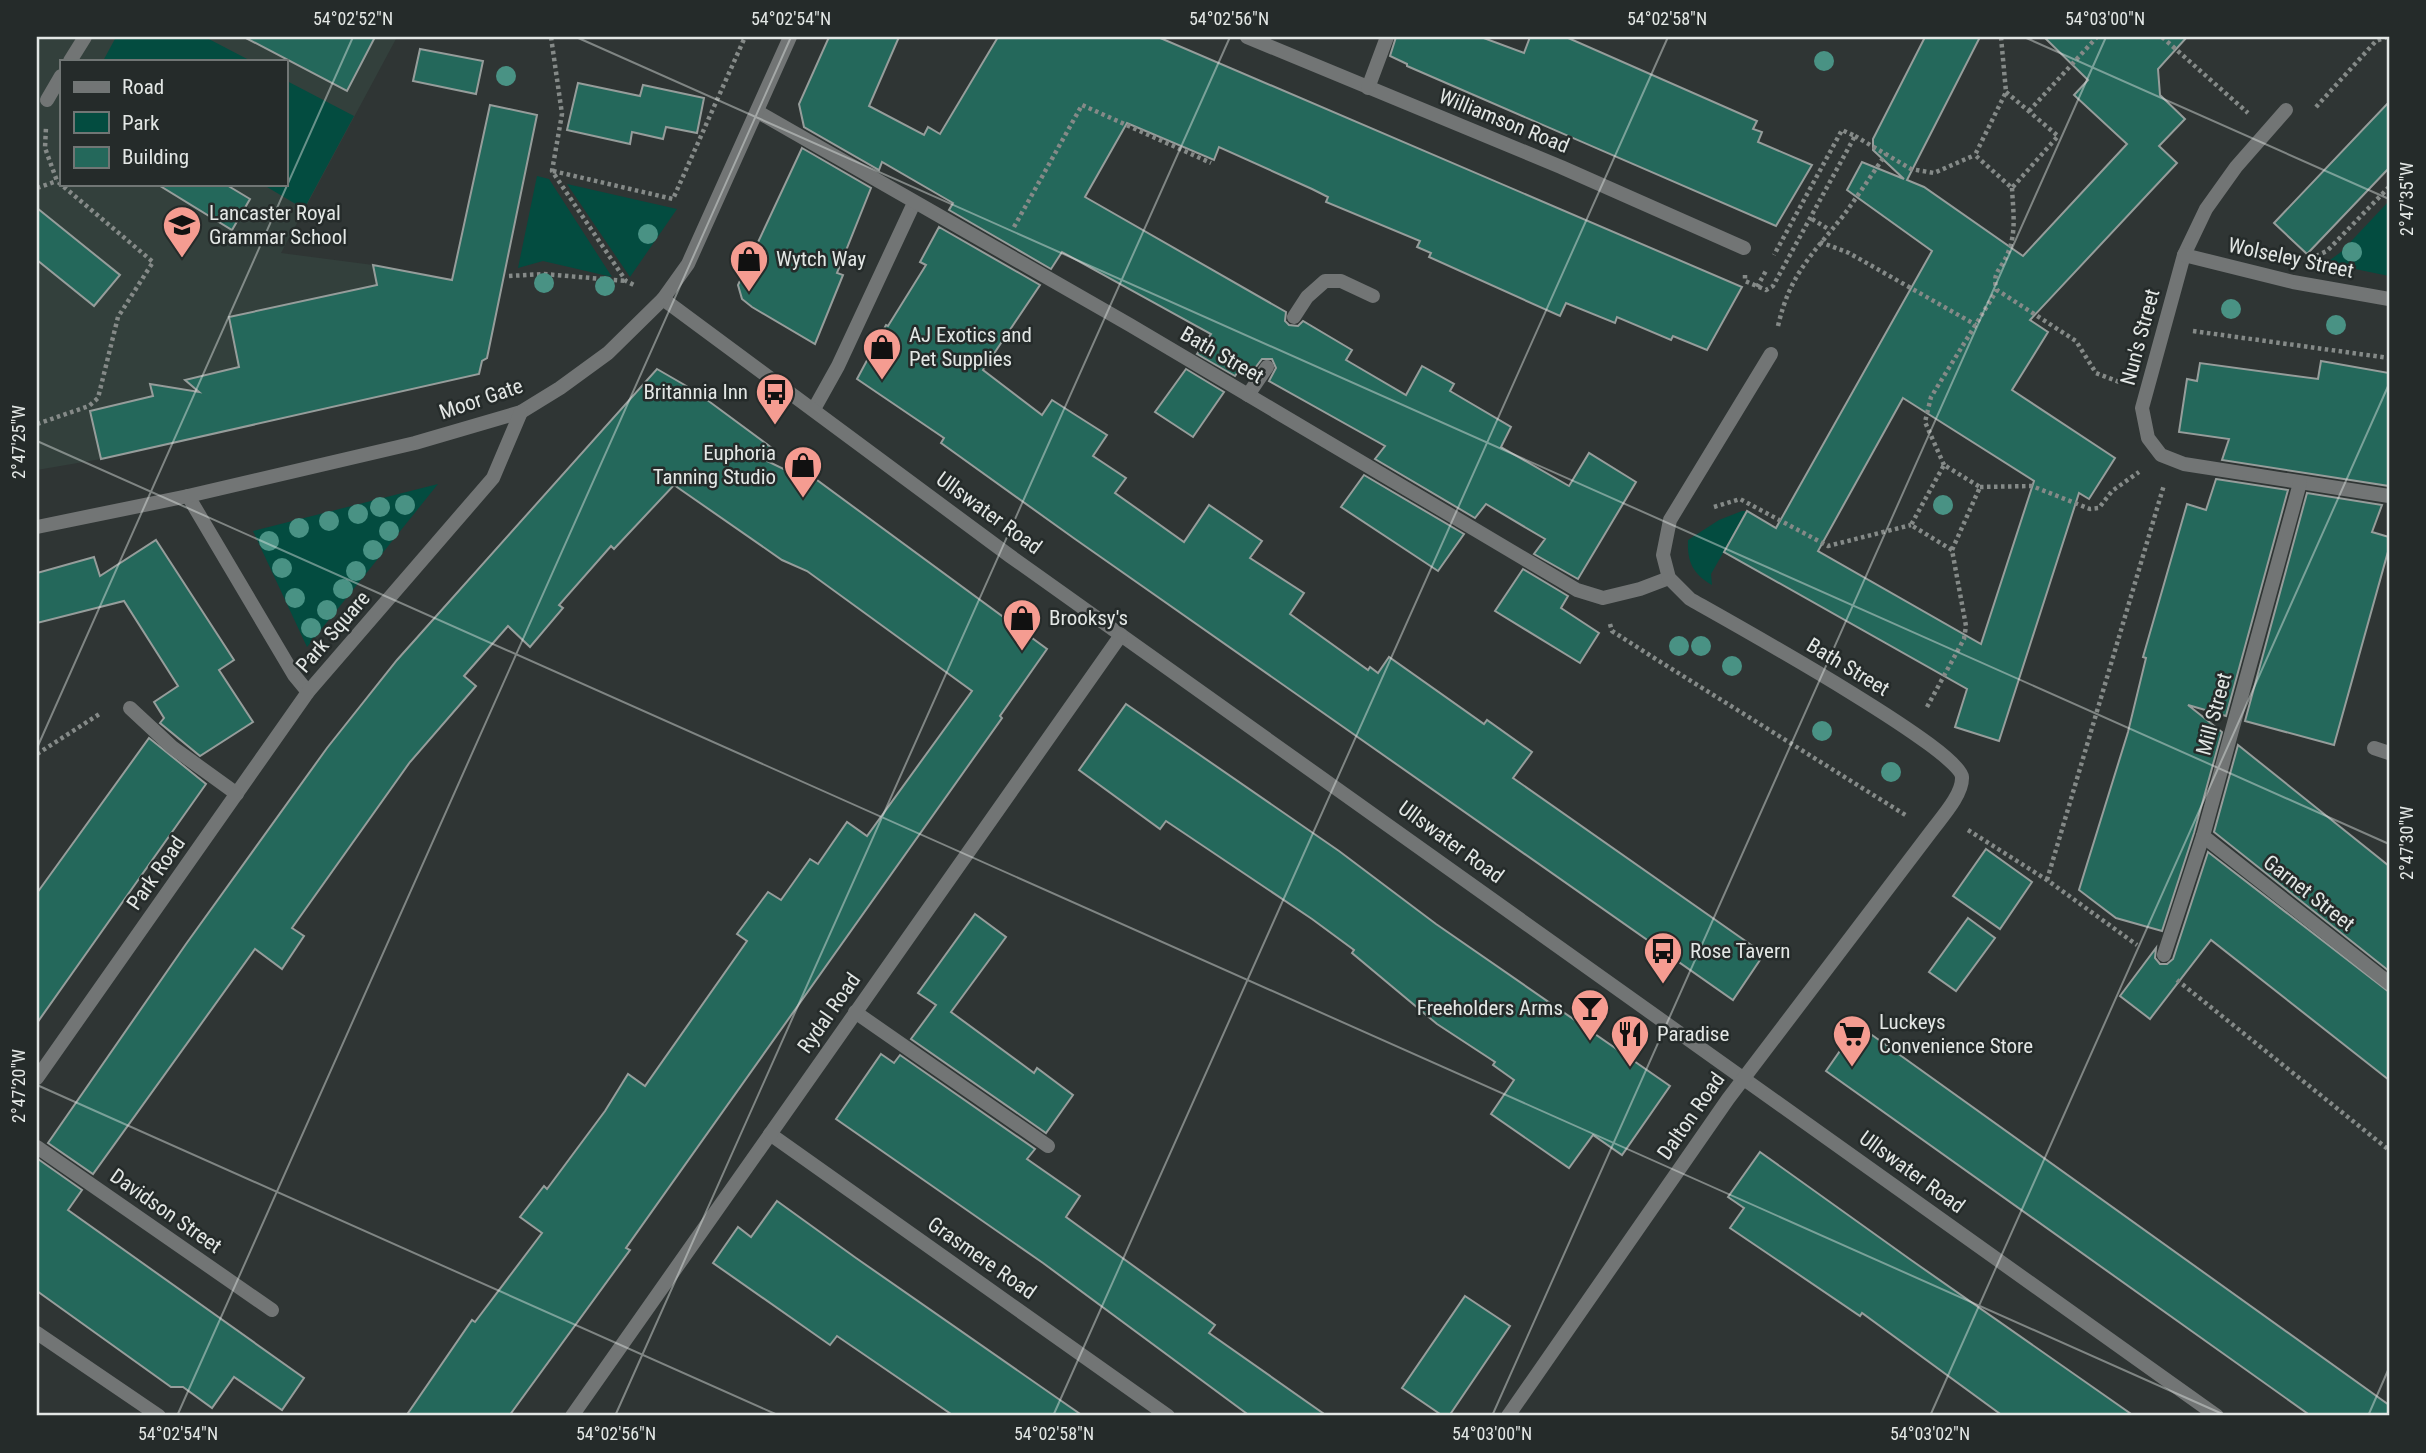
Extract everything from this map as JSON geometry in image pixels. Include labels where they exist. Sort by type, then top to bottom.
[{"type":"street","points":[[71,60],[85,37]]},
{"type":"street","name":"Moor Gate","points":[[37,527],[188,496],[415,443],[521,412],[608,354],[663,299],[688,264],[790,37]]},
{"type":"street","name":"Williamson Road","points":[[1247,37],[1561,167],[1744,248]]},
{"type":"street","points":[[1368,88],[1387,37]]},
{"type":"street","points":[[47,100],[60,78]]},
{"type":"street","name":"Nun's Street","points":[[2166,458],[2148,438],[2142,408],[2183,255],[2206,209],[2286,110]]},
{"type":"street","name":"Bath Street","points":[[758,113],[1248,395],[1577,590],[1602,598]]},
{"type":"street","points":[[814,409],[838,366],[914,203]]},
{"type":"street","name":"Wolseley Street","points":[[2183,255],[2293,282],[2389,299]]},
{"type":"street","points":[[1294,317],[1307,297],[1325,281],[1341,281],[1373,296]]},
{"type":"street","name":"Ullswater Road","points":[[663,299],[1121,635],[2217,1416]]},
{"type":"street","points":[[1602,598],[1640,589],[1669,578],[1663,555],[1670,520],[1771,354]]},
{"type":"street","points":[[1248,395],[1267,367]]},
{"type":"street","name":"Park Square","points":[[188,496],[294,675],[309,692],[493,478],[521,412]]},
{"type":"street","points":[[2166,458],[2300,483],[2389,496]]},
{"type":"street","name":"Mill Street","points":[[2164,955],[2203,836],[2300,483]]},
{"type":"street","name":"Bath Street","points":[[1669,578],[1690,599],[1915,733],[1957,764],[1962,777],[1958,792],[1943,814]]},
{"type":"street","name":"Rydal Road","points":[[572,1416],[1121,635]]},
{"type":"street","name":"Park Road","points":[[37,1078],[309,692]]},
{"type":"street","points":[[130,708],[172,747],[237,794]]},
{"type":"street","points":[[2374,748],[2389,753]]},
{"type":"street","name":"Dalton Road","points":[[1508,1416],[1744,1077],[1943,814]]},
{"type":"street","name":"Garnet Street","points":[[2203,836],[2389,983]]},
{"type":"street","points":[[855,1012],[1048,1146]]},
{"type":"street","name":"Grasmere Road","points":[[770,1134],[1168,1416]]},
{"type":"street","name":"Davidson Street","points":[[37,1147],[272,1310]]},
{"type":"street","points":[[37,1332],[159,1416]]},
{"type":"path","points":[[551,37],[562,114],[552,171],[626,281]]},
{"type":"path","points":[[552,171],[673,199],[745,37]]},
{"type":"path","points":[[1855,136],[1773,286],[1766,290],[1757,287],[1842,130],[1855,136],[1911,169],[1934,173],[1975,155],[2006,92],[2001,37]]},
{"type":"path","points":[[2029,111],[2097,37]]},
{"type":"path","points":[[2162,37],[2268,130]]},
{"type":"path","points":[[2286,110],[2303,114],[2316,107],[2376,41],[2387,39]]},
{"type":"path","points":[[2006,92],[2058,136],[2012,188],[2012,239],[2007,257],[1995,272],[1993,280],[1997,290],[2076,341],[2096,373],[2146,393]]},
{"type":"path","points":[[47,100],[45,148],[60,184]]},
{"type":"path","points":[[1002,253],[1082,106],[1211,163]]},
{"type":"path","points":[[1771,354],[1784,301],[1809,254],[1886,154]]},
{"type":"path","points":[[1975,155],[2012,188]]},
{"type":"path","points":[[37,188],[57,181]]},
{"type":"path","points":[[37,424],[89,406],[98,398],[118,317],[153,262],[63,186]]},
{"type":"path","points":[[2304,257],[2313,258],[2326,251],[2389,187]]},
{"type":"path","points":[[1812,219],[1830,230]]},
{"type":"path","points":[[1820,242],[1849,253],[1976,325]]},
{"type":"path","points":[[509,276],[544,274],[626,281],[663,299]]},
{"type":"path","points":[[1997,290],[1931,397],[1924,422],[1944,465],[1980,487],[2032,486],[2090,509],[2099,508],[2112,491],[2166,458]]},
{"type":"path","points":[[2165,326],[2241,340],[2389,358]]},
{"type":"path","points":[[2046,880],[2166,458]]},
{"type":"path","points":[[1911,525],[1944,465]]},
{"type":"path","points":[[1915,733],[1964,639],[1966,626],[1952,550],[1980,487]]},
{"type":"path","points":[[1670,520],[1740,499],[1828,546],[1911,525],[1952,550]]},
{"type":"path","points":[[1602,598],[1612,631],[1930,833]]},
{"type":"path","points":[[37,754],[114,704],[130,708]]},
{"type":"path","points":[[1943,814],[2046,880],[2144,951],[2164,955],[2178,982],[2389,1150]]},
{"type":"shaded area","name":"Lancaster Royal Grammar School","points":[[37,37],[397,37],[281,253],[373,265],[496,288],[479,374],[101,459],[37,470]]},
{"type":"green space","points":[[116,37],[205,37],[249,60],[104,60]]},
{"type":"green space","points":[[287,81],[354,116],[304,209],[265,186],[287,186]]},
{"type":"green space","points":[[537,176],[549,179],[612,277],[543,261],[518,268]]},
{"type":"green space","points":[[567,184],[677,209],[630,277]]},
{"type":"green space","points":[[2389,201],[2389,276],[2326,263],[2341,252]]},
{"type":"green space","points":[[438,484],[307,647],[253,531]]},
{"type":"green space","points":[[1747,511],[1711,574],[1712,585],[1692,567],[1688,540],[1719,520]]},
{"type":"building","points":[[244,37],[375,37],[347,91]]},
{"type":"building","points":[[829,37],[899,37],[869,106],[924,135],[928,127],[940,134],[998,37],[1158,37],[1742,287],[1707,350],[1673,336],[1671,340],[1617,317],[1615,323],[1566,303],[1560,316],[1429,257],[1431,253],[1417,247],[1420,241],[1326,202],[1328,197],[1219,147],[1214,160],[1127,123],[1085,197],[1286,312],[1285,321],[1289,325],[1298,326],[1303,321],[1352,350],[1346,360],[1406,395],[1422,366],[1454,384],[1450,391],[1511,427],[1501,447],[1569,486],[1589,453],[1636,482],[1578,579],[1534,554],[1545,539],[1486,504],[1475,518],[1375,459],[1385,446],[1269,381],[1276,368],[1272,359],[1262,359],[1252,372],[1242,366],[1235,376],[1197,354],[1211,334],[1062,252],[1051,269],[949,210],[953,203],[882,162],[879,170],[804,127],[799,104]]},
{"type":"building","points":[[1396,37],[1481,37],[1524,53],[1530,37],[1566,37],[1757,121],[1753,129],[1762,132],[1758,142],[1812,165],[1776,226],[1407,66],[1390,56]]},
{"type":"building","points":[[1925,37],[1980,37],[1907,180],[1924,187],[2023,256],[2127,144],[2074,95],[2088,80],[2044,37],[2187,37],[2158,69],[2160,95],[2185,119],[2159,146],[2177,163],[2030,320],[2048,332],[2012,390],[2115,458],[2089,499],[2079,493],[1999,741],[1955,727],[1967,689],[1724,552],[1747,511],[1776,528],[1932,251],[1847,190],[1862,162],[1904,179],[1873,150],[1873,139]],"holes":[[[1903,398],[2034,481],[1981,644],[1818,551]]]},
{"type":"building","points":[[420,49],[483,61],[476,94],[413,81]]},
{"type":"building","points":[[578,83],[640,96],[643,85],[704,98],[697,133],[666,127],[663,139],[632,132],[630,144],[567,130]]},
{"type":"building","points":[[2389,102],[2389,168],[2307,254],[2274,223]]},
{"type":"building","points":[[490,105],[537,115],[487,358],[482,361],[479,374],[101,459],[90,411],[153,396],[150,384],[199,392],[185,380],[239,367],[229,317],[377,285],[373,265],[452,280]]},
{"type":"building","points":[[802,148],[871,188],[837,273],[843,275],[815,344],[752,307],[742,299],[738,285]]},
{"type":"building","points":[[160,186],[228,186],[250,199],[232,230]]},
{"type":"building","points":[[37,208],[120,275],[94,306],[37,260]]},
{"type":"building","points":[[939,227],[1040,285],[983,370],[1042,415],[1052,400],[1107,435],[1093,456],[1126,478],[1115,493],[1184,542],[1209,505],[1262,541],[1250,558],[1304,593],[1290,614],[1368,670],[1370,667],[1378,673],[1389,657],[1484,724],[1487,720],[1532,752],[1513,778],[1764,954],[1733,1000],[1075,539],[941,443],[944,438],[857,379],[886,325],[888,326],[926,265],[920,262]]},
{"type":"building","points":[[2321,361],[2389,373],[2389,486],[2222,460],[2229,439],[2179,432],[2187,379],[2197,381],[2200,363],[2318,379]]},
{"type":"building","points":[[657,369],[695,391],[772,448],[767,461],[802,478],[806,472],[1047,649],[1000,716],[1002,718],[626,1248],[630,1250],[509,1416],[406,1416],[472,1320],[475,1322],[542,1233],[520,1217],[544,1186],[547,1189],[605,1111],[628,1074],[645,1086],[747,941],[737,934],[768,892],[781,900],[810,859],[818,864],[847,822],[867,836],[972,691],[807,571],[782,560],[674,485],[614,549],[611,546],[559,605],[563,608],[530,647],[508,626],[464,676],[476,686],[410,762],[292,928],[304,936],[282,969],[255,949],[93,1174],[48,1143],[327,748],[397,660]]},
{"type":"building","points":[[1186,369],[1224,392],[1193,437],[1155,412]]},
{"type":"building","points":[[1364,475],[1464,534],[1438,571],[1341,507]]},
{"type":"building","points":[[2216,479],[2288,490],[2226,716],[2188,705],[2222,732],[2194,833],[2162,931],[2116,918],[2079,890],[2128,732],[2146,658],[2143,657],[2187,504],[2206,510]]},
{"type":"building","points":[[2307,493],[2382,505],[2372,532],[2389,537],[2389,548],[2334,745],[2245,721]]},
{"type":"building","points":[[156,540],[234,660],[219,670],[253,722],[200,756],[160,723],[164,718],[154,702],[178,686],[124,601],[37,623],[37,573],[94,557],[100,576]]},
{"type":"building","points":[[1523,569],[1568,596],[1561,608],[1599,633],[1580,663],[1495,611]]},
{"type":"building","points":[[1126,704],[1339,851],[1436,924],[1670,1086],[1622,1155],[1593,1135],[1569,1168],[1491,1114],[1514,1080],[1493,1065],[1495,1062],[1437,1024],[1352,953],[1354,950],[1312,919],[1166,821],[1160,829],[1079,770]]},
{"type":"building","points":[[149,738],[206,784],[37,1023],[37,893]]},
{"type":"building","points":[[2238,745],[2389,866],[2389,971],[2214,832]]},
{"type":"building","points":[[1986,849],[2032,882],[2000,929],[1953,896]]},
{"type":"building","points":[[2208,852],[2389,992],[2389,1080],[2211,940],[2150,1019],[2120,996],[2156,948],[2155,958],[2160,964],[2167,964],[2173,959]]},
{"type":"building","points":[[975,914],[1006,937],[951,1012],[1034,1073],[1037,1068],[1073,1095],[1046,1133],[911,1039],[936,1005],[918,993]]},
{"type":"building","points":[[1968,918],[1995,938],[1956,991],[1929,972]]},
{"type":"building","points":[[1858,1025],[2389,1405],[2389,1416],[2311,1416],[1826,1071]]},
{"type":"building","points":[[881,1054],[894,1063],[900,1055],[1035,1149],[1027,1159],[1080,1196],[1066,1217],[1215,1325],[1209,1333],[1327,1416],[1250,1416],[1043,1263],[836,1119]]},
{"type":"building","points":[[1760,1152],[2134,1416],[2003,1416],[1862,1313],[1860,1316],[1730,1228],[1744,1208],[1728,1197]]},
{"type":"building","points":[[38,1159],[82,1190],[68,1210],[304,1378],[282,1410],[234,1377],[212,1408],[183,1387],[171,1387],[37,1291]]},
{"type":"building","points":[[777,1201],[1083,1416],[954,1416],[837,1336],[830,1345],[713,1263],[738,1227],[751,1237]]},
{"type":"building","points":[[1465,1296],[1510,1326],[1449,1416],[1443,1416],[1402,1388]]},
{"type":"place","name":"Lancaster Royal Grammar School","points":[[182,259]]},
{"type":"place","name":"Wytch Way","points":[[749,293]]},
{"type":"place","name":"AJ Exotics and Pet Supplies","points":[[882,381]]},
{"type":"place","name":"Britannia Inn","points":[[775,426]]},
{"type":"place","name":"Euphoria Tanning Studio","points":[[803,499]]},
{"type":"place","name":"Brooksy's","points":[[1022,652]]},
{"type":"place","name":"Rose Tavern","points":[[1663,985]]},
{"type":"place","name":"Freeholders Arms","points":[[1590,1042]]},
{"type":"place","name":"Paradise","points":[[1630,1068]]},
{"type":"place","name":"Luckeys Convenience Store","points":[[1852,1068]]}]
